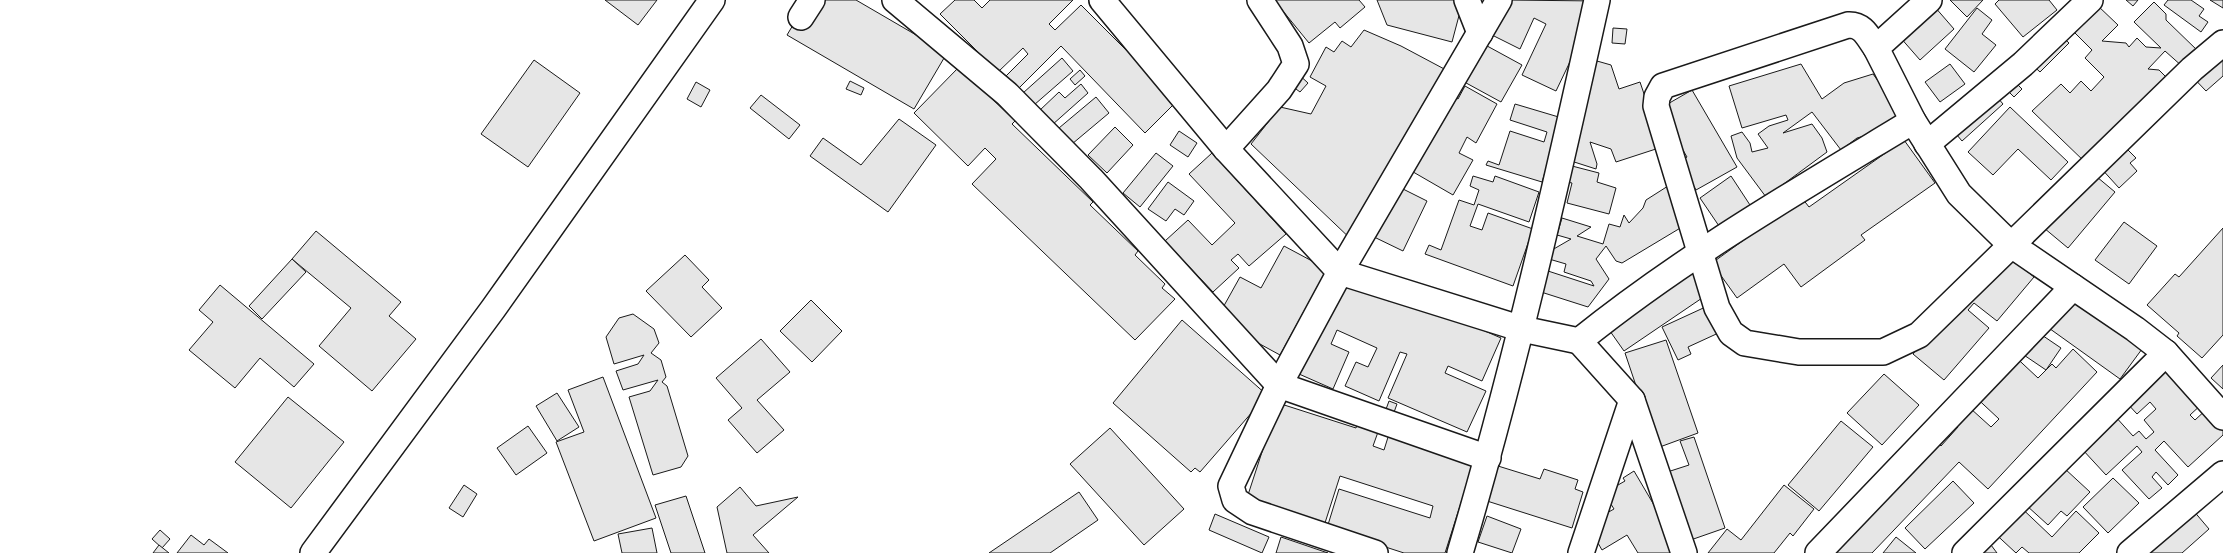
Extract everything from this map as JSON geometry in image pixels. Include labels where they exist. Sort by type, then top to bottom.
[{"type":"street","points":[[313,553],[493,309],[712,0]]},
{"type":"street","points":[[895,0],[945,40],[1021,108],[1091,179],[1279,385],[1488,458]]},
{"type":"street","points":[[1102,0],[1226,149],[1340,272],[1522,330],[1580,341],[1632,400],[1684,553]]},
{"type":"street","points":[[1468,0],[1480,33]]},
{"type":"street","points":[[1375,553],[1253,512],[1235,500],[1231,486],[1279,385],[1340,272],[1499,0]]},
{"type":"street","points":[[1460,553],[1488,458],[1522,330],[1597,0]]},
{"type":"street","points":[[1876,48],[1928,0]]},
{"type":"street","points":[[1927,144],[2023,64],[2090,0]]},
{"type":"street","points":[[1226,149],[1279,90],[1296,64],[1290,46],[1263,1]]},
{"type":"street","points":[[2223,42],[2010,244],[1919,335],[1883,352],[1799,352],[1745,343],[1731,333],[1717,308],[1702,250],[1656,106],[1659,90],[1663,86],[1854,25],[1863,30],[1876,48],[1913,121],[1959,194],[2010,244],[2135,328],[2166,353],[2223,417]]},
{"type":"street","points":[[1580,341],[1614,313],[1702,250],[1913,121]]},
{"type":"street","points":[[1818,553],[2073,288]]},
{"type":"street","points":[[1965,553],[2166,353]]},
{"type":"street","points":[[1581,553],[1632,400]]},
{"type":"street","points":[[2130,553],[2223,474]]},
{"type":"building","points":[[605,0],[657,0],[638,25]]},
{"type":"building","points":[[808,0],[856,0],[947,53],[914,109],[787,35]]},
{"type":"building","points":[[955,0],[974,0],[982,8],[990,0],[1073,0],[1049,24],[1055,30],[1081,5],[1177,101],[1145,133],[1061,46],[1018,89],[1005,77],[1028,54],[1023,48],[998,72],[940,14]]},
{"type":"building","points":[[1274,0],[1359,0],[1365,7],[1340,28],[1335,22],[1309,43]]},
{"type":"building","points":[[1377,0],[1459,0],[1461,8],[1452,42],[1387,25]]},
{"type":"building","points":[[1504,0],[1599,1],[1556,91],[1522,75],[1546,24],[1534,18],[1520,49],[1488,33]]},
{"type":"building","points":[[1950,0],[1983,0],[1967,17]]},
{"type":"building","points":[[1999,0],[2049,0],[2057,10],[2023,37],[1995,4]]},
{"type":"building","points":[[2126,0],[2138,0],[2133,6]]},
{"type":"building","points":[[2168,0],[2191,0],[2204,9],[2199,16],[2208,22],[2201,32],[2164,5]]},
{"type":"building","points":[[2210,0],[2223,0],[2223,8]]},
{"type":"building","points":[[2154,2],[2166,14],[2166,20],[2198,51],[2183,67],[2165,51],[2148,69],[2159,70],[2169,80],[2087,164],[2032,111],[2061,84],[2070,93],[2081,81],[2091,91],[2104,77],[2085,58],[2092,50],[2073,31],[2097,5],[2118,25],[2102,41],[2126,43],[2129,47],[2137,38],[2146,47],[2161,48],[2134,22]]},
{"type":"building","points":[[1934,6],[1954,29],[1920,60],[1899,36]]},
{"type":"building","points":[[1977,8],[1992,20],[1982,34],[1996,45],[1974,72],[1945,49]]},
{"type":"building","points":[[2052,27],[2069,43],[2040,72],[2024,57]]},
{"type":"building","points":[[1613,28],[1627,29],[1625,44],[1612,43]]},
{"type":"building","points":[[1364,30],[1401,46],[1448,71],[1355,243],[1251,144],[1280,107],[1311,114],[1326,86],[1310,77],[1326,47],[1334,52],[1342,41],[1351,47]]},
{"type":"building","points":[[2223,34],[2223,76],[2206,91],[2186,70]]},
{"type":"building","points":[[1478,41],[1522,65],[1501,102],[1457,78]]},
{"type":"building","points":[[1062,58],[1073,71],[1034,105],[1023,93]]},
{"type":"building","points":[[534,60],[580,93],[528,167],[481,134]]},
{"type":"building","points":[[1597,61],[1611,65],[1619,89],[1640,82],[1662,147],[1616,162],[1611,149],[1590,142],[1597,164],[1596,169],[1568,160]]},
{"type":"building","points":[[1801,64],[1822,99],[1844,83],[1873,74],[1901,112],[1872,134],[1857,138],[1841,150],[1812,112],[1783,133],[1812,124],[1822,138],[1827,152],[1766,197],[1737,158],[1731,136],[1742,132],[1750,143],[1752,152],[1768,148],[1758,134],[1769,126],[1788,120],[1786,115],[1742,128],[1729,86]]},
{"type":"building","points":[[1950,64],[1965,84],[1940,102],[1925,82]]},
{"type":"building","points":[[959,67],[1015,121],[1012,124],[1093,202],[1090,205],[1138,251],[1135,255],[1165,284],[1162,288],[1175,299],[1135,340],[972,184],[996,159],[985,148],[968,166],[914,113]]},
{"type":"building","points":[[1080,70],[1085,76],[1075,85],[1070,79]]},
{"type":"building","points":[[1297,73],[1308,83],[1300,92],[1288,83]]},
{"type":"building","points":[[2011,78],[2022,89],[2014,97],[1998,81]]},
{"type":"building","points":[[850,81],[864,88],[861,95],[846,89]]},
{"type":"building","points":[[696,82],[710,90],[701,107],[687,99]]},
{"type":"building","points":[[1081,84],[1088,93],[1052,125],[1039,111],[1059,92],[1065,98]]},
{"type":"building","points":[[1987,85],[2003,104],[1962,141],[1946,122]]},
{"type":"building","points":[[1465,86],[1497,104],[1476,143],[1467,137],[1459,153],[1473,160],[1453,195],[1408,169],[1450,94],[1458,99]]},
{"type":"building","points":[[1692,90],[1737,167],[1696,190],[1680,162],[1687,157],[1659,109]]},
{"type":"building","points":[[761,95],[800,125],[789,139],[750,108]]},
{"type":"building","points":[[1096,97],[1109,113],[1072,144],[1059,128]]},
{"type":"building","points":[[1515,104],[1562,118],[1542,182],[1486,165],[1488,161],[1499,165],[1510,131],[1544,142],[1547,132],[1510,120]]},
{"type":"building","points":[[2010,107],[2068,162],[2051,180],[2018,149],[1993,175],[1968,152]]},
{"type":"building","points":[[899,119],[936,145],[888,212],[810,156],[823,138],[861,165]]},
{"type":"building","points":[[1115,127],[1133,145],[1107,173],[1088,155]]},
{"type":"building","points":[[1179,131],[1197,143],[1188,157],[1170,145]]},
{"type":"building","points":[[1904,140],[1935,183],[1861,235],[1865,240],[1801,287],[1784,264],[1737,298],[1712,263],[1802,198],[1809,207]]},
{"type":"building","points":[[2122,144],[2136,158],[2130,163],[2137,171],[2119,188],[2099,166]]},
{"type":"building","points":[[1156,153],[1173,166],[1140,207],[1123,193]]},
{"type":"building","points":[[1212,153],[1286,234],[1249,266],[1238,254],[1231,260],[1239,268],[1213,292],[1165,241],[1188,220],[1212,245],[1235,223],[1189,174]]},
{"type":"building","points":[[1572,166],[1599,173],[1597,182],[1616,188],[1609,214],[1567,203],[1572,183],[1567,182]]},
{"type":"building","points":[[2085,167],[2115,192],[2068,248],[2038,223]]},
{"type":"building","points":[[1473,176],[1493,182],[1495,176],[1539,192],[1529,222],[1478,204],[1470,226],[1482,230],[1488,213],[1533,229],[1513,286],[1425,254],[1429,245],[1441,250],[1459,200],[1474,205],[1479,190],[1470,186]]},
{"type":"building","points":[[1731,176],[1750,205],[1719,226],[1700,198]]},
{"type":"building","points":[[1168,182],[1194,201],[1184,215],[1175,209],[1166,221],[1148,209]]},
{"type":"building","points":[[1397,186],[1427,201],[1403,251],[1372,236]]},
{"type":"building","points":[[1668,186],[1682,227],[1622,263],[1616,261],[1606,246],[1596,259],[1609,279],[1588,307],[1541,292],[1548,271],[1594,286],[1591,281],[1564,272],[1566,264],[1549,259],[1552,250],[1571,239],[1557,235],[1562,218],[1591,227],[1577,236],[1603,244],[1609,224],[1620,227],[1624,215],[1629,223],[1643,208],[1646,200]]},
{"type":"building","points":[[2124,222],[2157,246],[2129,284],[2095,260]]},
{"type":"building","points":[[2223,228],[2223,335],[2202,358],[2177,336],[2179,333],[2147,305],[2175,274],[2179,277]]},
{"type":"building","points":[[316,231],[401,302],[389,316],[416,339],[372,391],[319,346],[351,308],[292,259]]},
{"type":"building","points":[[1284,246],[1327,269],[1280,355],[1216,320],[1240,277],[1261,288]]},
{"type":"building","points":[[1999,249],[2034,277],[1997,321],[1974,303],[1968,310],[1989,328],[1944,380],[1913,354]]},
{"type":"building","points":[[685,255],[709,280],[702,287],[722,308],[691,337],[646,291]]},
{"type":"building","points":[[292,259],[306,272],[262,319],[249,306]]},
{"type":"building","points":[[1690,267],[1708,294],[1624,351],[1605,324]]},
{"type":"building","points":[[1340,279],[1389,301],[1393,291],[1501,338],[1482,381],[1448,366],[1445,373],[1486,391],[1467,432],[1388,398],[1407,354],[1400,352],[1379,401],[1345,386],[1356,362],[1368,367],[1377,348],[1337,330],[1331,344],[1349,352],[1333,389],[1299,374]]},
{"type":"building","points":[[220,285],[314,364],[294,387],[260,358],[235,388],[189,350],[213,322],[199,310]]},
{"type":"building","points":[[2068,295],[2142,349],[2120,379],[2046,326]]},
{"type":"building","points":[[811,300],[842,331],[812,362],[780,331]]},
{"type":"building","points":[[1712,304],[1725,330],[1688,347],[1691,354],[1678,360],[1662,327]]},
{"type":"building","points":[[633,314],[654,329],[659,343],[651,353],[661,360],[666,377],[662,382],[667,386],[688,456],[681,467],[653,475],[629,397],[650,391],[658,380],[623,390],[616,371],[638,364],[644,355],[614,364],[606,337],[619,318]]},
{"type":"building","points":[[1182,320],[1267,395],[1200,472],[1195,468],[1191,472],[1113,403]]},
{"type":"building","points":[[2030,327],[2061,348],[2046,370],[2015,349]]},
{"type":"building","points":[[761,339],[790,372],[757,400],[784,430],[757,453],[728,420],[742,408],[716,378]]},
{"type":"building","points":[[1666,340],[1698,433],[1657,448],[1625,353]]},
{"type":"building","points":[[2073,349],[2097,372],[1988,489],[1959,462],[1872,553],[1813,553],[1923,429],[1941,446],[1958,427],[1945,415],[1960,399],[1991,427],[1999,419],[1969,391],[2008,350],[2038,378],[2052,364],[2056,368]]},
{"type":"building","points":[[2156,352],[2203,403],[2190,415],[2195,420],[2208,408],[2223,424],[2223,435],[2188,467],[2164,441],[2155,450],[2178,475],[2168,485],[2156,472],[2152,477],[2162,488],[2149,499],[2122,470],[2142,452],[2137,446],[2106,475],[2082,449],[2105,405],[2133,436],[2139,431],[2146,439],[2154,432],[2144,420],[2156,409],[2150,402],[2137,414],[2114,389]]},
{"type":"building","points":[[2223,365],[2223,389],[2211,378]]},
{"type":"building","points":[[1884,374],[1919,405],[1882,445],[1847,413]]},
{"type":"building","points":[[603,377],[656,518],[594,541],[556,442],[584,432],[568,390]]},
{"type":"building","points":[[557,393],[579,427],[557,441],[536,406]]},
{"type":"building","points":[[288,397],[344,442],[291,508],[235,462]]},
{"type":"building","points":[[1389,401],[1397,404],[1393,415],[1385,412]]},
{"type":"building","points":[[1278,403],[1356,428],[1357,425],[1378,432],[1373,446],[1384,450],[1389,434],[1474,462],[1445,553],[1404,553],[1327,528],[1339,489],[1430,518],[1433,506],[1340,476],[1324,526],[1246,501]]},
{"type":"building","points":[[1841,421],[1873,447],[1819,511],[1788,485]]},
{"type":"building","points":[[528,426],[547,453],[516,475],[497,448]]},
{"type":"building","points":[[1110,428],[1184,509],[1144,545],[1070,464]]},
{"type":"building","points":[[1694,437],[1725,528],[1682,543],[1658,475],[1689,465],[1680,441]]},
{"type":"building","points":[[2051,456],[2090,492],[2067,516],[2061,511],[2048,525],[2015,495]]},
{"type":"building","points":[[1498,466],[1540,479],[1544,469],[1578,480],[1575,489],[1583,492],[1572,528],[1487,501]]},
{"type":"building","points":[[1634,471],[1681,551],[1678,553],[1638,553],[1627,535],[1602,550],[1587,524],[1614,509],[1604,493],[1625,481],[1623,478]]},
{"type":"building","points":[[2113,478],[2139,503],[2108,533],[2083,507]]},
{"type":"building","points":[[1953,481],[1974,503],[1925,549],[1905,528]]},
{"type":"building","points":[[464,485],[477,494],[463,517],[449,508]]},
{"type":"building","points":[[1784,485],[1814,509],[1793,536],[1790,533],[1774,553],[1708,553],[1727,529],[1741,540]]},
{"type":"building","points":[[740,487],[756,506],[798,497],[753,535],[769,553],[727,553],[717,507]]},
{"type":"building","points":[[1079,492],[1098,520],[1050,553],[989,553]]},
{"type":"building","points":[[686,496],[705,553],[671,553],[655,505]]},
{"type":"building","points":[[2181,496],[2209,529],[2182,553],[2149,553]]},
{"type":"building","points":[[2013,500],[2052,537],[2076,511],[2099,533],[2079,553],[2029,553],[2022,547],[2016,553],[1988,527]]},
{"type":"building","points":[[1215,514],[1269,537],[1262,553],[1209,530]]},
{"type":"building","points":[[1487,516],[1521,529],[1512,553],[1478,542]]},
{"type":"building","points":[[652,528],[657,553],[622,553],[618,534]]},
{"type":"building","points":[[160,530],[170,539],[162,548],[152,539]]},
{"type":"building","points":[[191,535],[204,545],[209,539],[228,553],[177,553]]},
{"type":"building","points":[[1281,537],[1328,553],[1276,553]]},
{"type":"building","points":[[1896,537],[1916,553],[1883,553]]},
{"type":"building","points":[[159,545],[169,553],[153,553]]},
{"type":"building","points":[[1991,545],[1997,553],[1982,553]]}]
